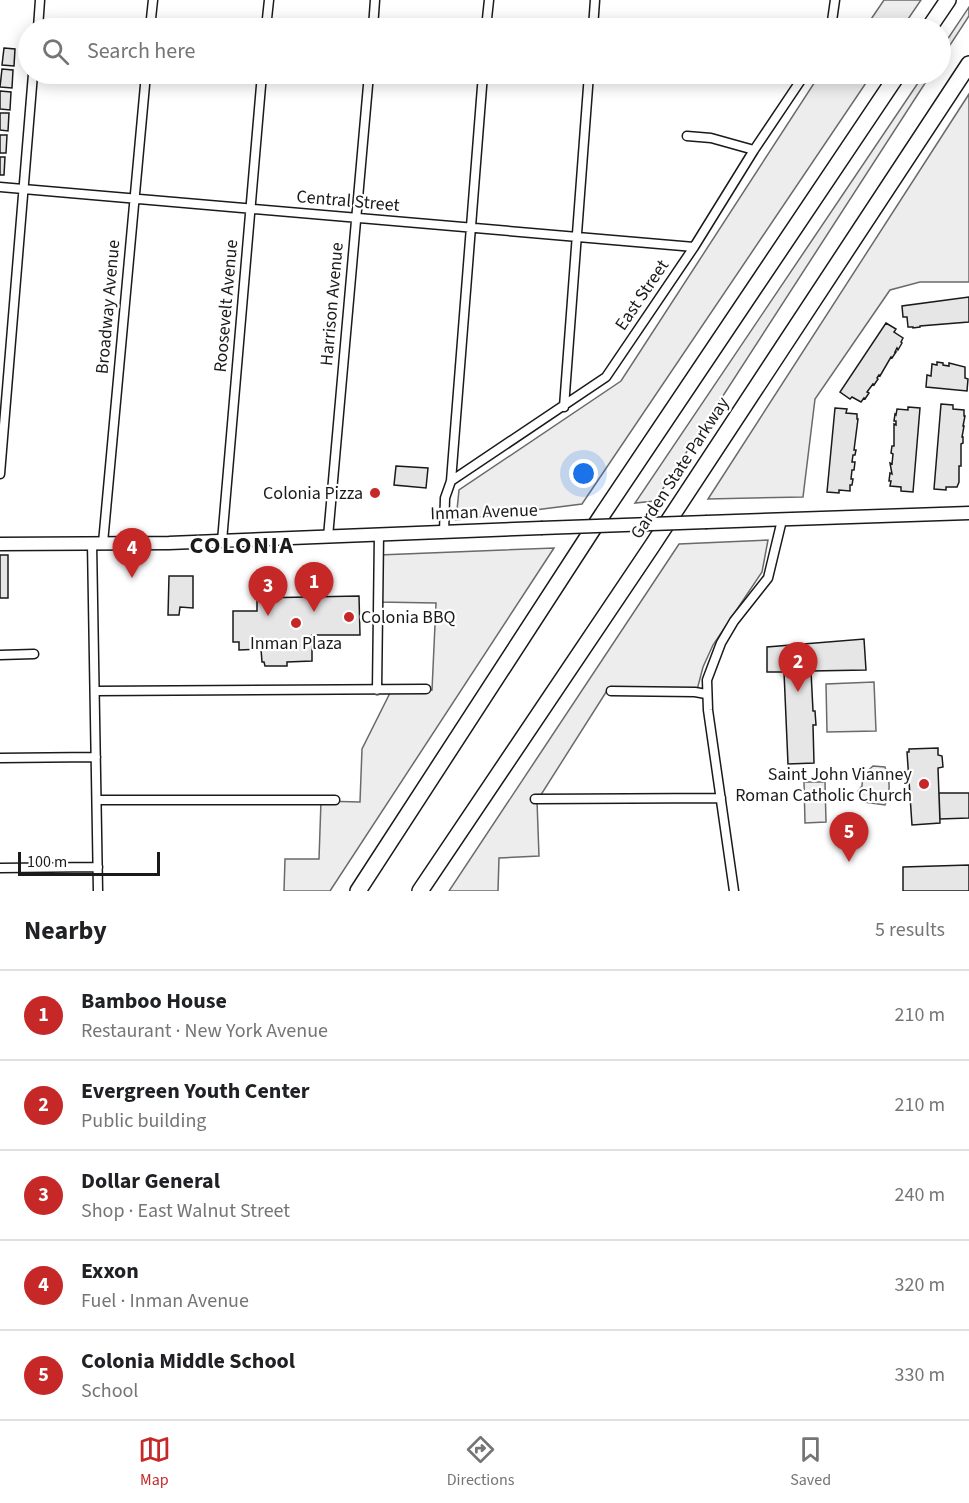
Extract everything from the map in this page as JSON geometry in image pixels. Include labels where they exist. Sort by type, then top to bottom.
[{"type":"highway","points":[[936,18],[948,0]]},
{"type":"highway","name":"Garden State Parkway","points":[[420,891],[652,546],[969,64]]},
{"type":"highway","name":"Garden State Parkway","points":[[358,891],[566,570],[891,84]]},
{"type":"main road","name":"Inman Avenue","points":[[0,544],[222,541],[969,513]]},
{"type":"street","points":[[39,18],[40,0]]},
{"type":"street","points":[[151,18],[153,0]]},
{"type":"street","points":[[267,18],[269,0]]},
{"type":"street","points":[[374,18],[375,0]]},
{"type":"street","points":[[487,18],[489,0]]},
{"type":"street","points":[[594,18],[595,0]]},
{"type":"street","points":[[832,18],[835,0]]},
{"type":"street","points":[[0,474],[32,84]]},
{"type":"street","name":"Broadway Avenue","points":[[98,891],[94,692],[97,543],[135,199],[145,84]]},
{"type":"street","name":"Roosevelt Avenue","points":[[222,541],[261,84]]},
{"type":"street","name":"Harrison Avenue","points":[[328,537],[368,84]]},
{"type":"street","points":[[444,532],[445,498],[451,481],[482,84]]},
{"type":"street","points":[[564,407],[588,84]]},
{"type":"street","name":"East Street","points":[[451,481],[606,377],[694,248],[754,150],[798,84]]},
{"type":"street","points":[[687,136],[711,138],[754,150]]},
{"type":"street","name":"Central Street","points":[[0,187],[694,248]]},
{"type":"street","points":[[734,891],[706,694],[707,680],[721,643],[734,621],[768,578],[782,519]]},
{"type":"street","points":[[377,690],[379,534]]},
{"type":"street","points":[[0,655],[34,654]]},
{"type":"street","points":[[94,692],[426,689]]},
{"type":"street","points":[[611,691],[706,694]]},
{"type":"street","points":[[0,758],[96,757]]},
{"type":"street","points":[[535,799],[721,798]]},
{"type":"street","points":[[97,800],[335,800]]},
{"type":"street","points":[[0,868],[98,867]]},
{"type":"shaded area","points":[[884,0],[921,0],[909,18],[872,18]]},
{"type":"shaded area","points":[[969,7],[969,16],[951,44],[951,34]]},
{"type":"shaded area","points":[[814,84],[865,84],[582,504],[456,520],[459,490],[621,381]]},
{"type":"shaded area","points":[[917,84],[925,84],[655,501],[635,503]]},
{"type":"shaded area","points":[[969,94],[969,282],[920,282],[890,290],[815,399],[803,497],[708,499]]},
{"type":"shaded area","points":[[768,540],[762,572],[713,645],[703,667],[697,690],[608,689],[537,801],[539,856],[499,858],[498,891],[449,891],[679,544]]},
{"type":"shaded area","points":[[554,548],[330,891],[284,891],[285,859],[319,859],[321,801],[360,802],[362,749],[391,691],[432,690],[436,603],[378,602],[379,555]]},
{"type":"shaded area","points":[[874,682],[876,731],[827,732],[826,684]]},
{"type":"shaded area","points":[[873,766],[885,767],[887,772],[889,791],[885,805],[864,802],[858,791],[862,786],[863,775]]},
{"type":"shaded area","points":[[804,782],[825,782],[826,822],[805,823]]},
{"type":"building","points":[[4,48],[15,49],[14,66],[2,65]]},
{"type":"building","points":[[2,69],[13,70],[12,88],[0,87]]},
{"type":"building","points":[[0,91],[11,92],[10,110],[0,109]]},
{"type":"building","points":[[0,113],[9,113],[8,131],[0,130]]},
{"type":"building","points":[[0,135],[7,135],[6,153],[0,153]]},
{"type":"building","points":[[0,157],[5,157],[4,175],[0,175]]},
{"type":"building","points":[[969,297],[969,322],[913,328],[908,327],[907,317],[903,317],[902,306]]},
{"type":"building","points":[[886,323],[896,329],[894,332],[903,338],[902,343],[867,392],[869,393],[865,399],[861,402],[852,397],[850,399],[840,392]]},
{"type":"building","points":[[937,362],[943,365],[949,366],[949,363],[965,367],[965,378],[968,379],[967,391],[926,387],[927,375],[931,376],[932,364],[937,365]]},
{"type":"building","points":[[941,404],[953,405],[953,409],[964,410],[965,416],[959,482],[957,487],[946,487],[946,490],[934,489]]},
{"type":"building","points":[[908,407],[920,408],[913,492],[901,491],[901,487],[890,486],[891,481],[889,481],[890,473],[892,474],[890,463],[892,464],[893,454],[891,453],[892,446],[894,446],[895,414],[897,409],[908,410]]},
{"type":"building","points":[[835,408],[847,409],[846,413],[857,414],[858,419],[854,450],[856,450],[852,462],[855,462],[854,470],[852,470],[852,485],[850,485],[850,491],[839,490],[839,493],[827,492]]},
{"type":"building","points":[[396,466],[428,468],[426,488],[394,485]]},
{"type":"building","points":[[0,555],[8,555],[8,598],[0,598]]},
{"type":"building","points":[[169,576],[193,576],[193,608],[180,607],[179,615],[168,615]]},
{"type":"building","name":"Inman Plaza","points":[[359,596],[360,635],[312,635],[312,661],[287,662],[287,666],[265,666],[262,662],[261,649],[239,650],[239,642],[233,642],[233,611],[257,611],[257,598]]},
{"type":"building","points":[[864,639],[866,670],[811,671],[816,725],[813,725],[814,763],[788,764],[784,672],[767,672],[767,647]]},
{"type":"building","name":"Saint John Vianney Roman Catholic Church","points":[[938,748],[938,755],[942,756],[943,767],[938,768],[940,823],[912,825],[907,752],[909,749]]},
{"type":"building","points":[[939,793],[969,793],[969,818],[940,819]]},
{"type":"building","points":[[969,865],[969,891],[903,891],[903,867]]},
{"type":"place","name":"Colonia Pizza","points":[[375,493]]},
{"type":"place","name":"Exxon","points":[[132,578]]},
{"type":"place","name":"Bamboo House","points":[[314,612]]},
{"type":"place","name":"Dollar General","points":[[268,616]]},
{"type":"place","name":"Colonia BBQ","points":[[349,617]]},
{"type":"place","name":"Inman Plaza","points":[[296,623]]},
{"type":"place","name":"Evergreen Youth Center","points":[[798,692]]},
{"type":"place","name":"Saint John Vianney Roman Catholic Church","points":[[924,784]]},
{"type":"place","name":"Colonia Middle School","points":[[849,862]]},
{"type":"district","name":"COLONIA","points":[[242,545]]}]
